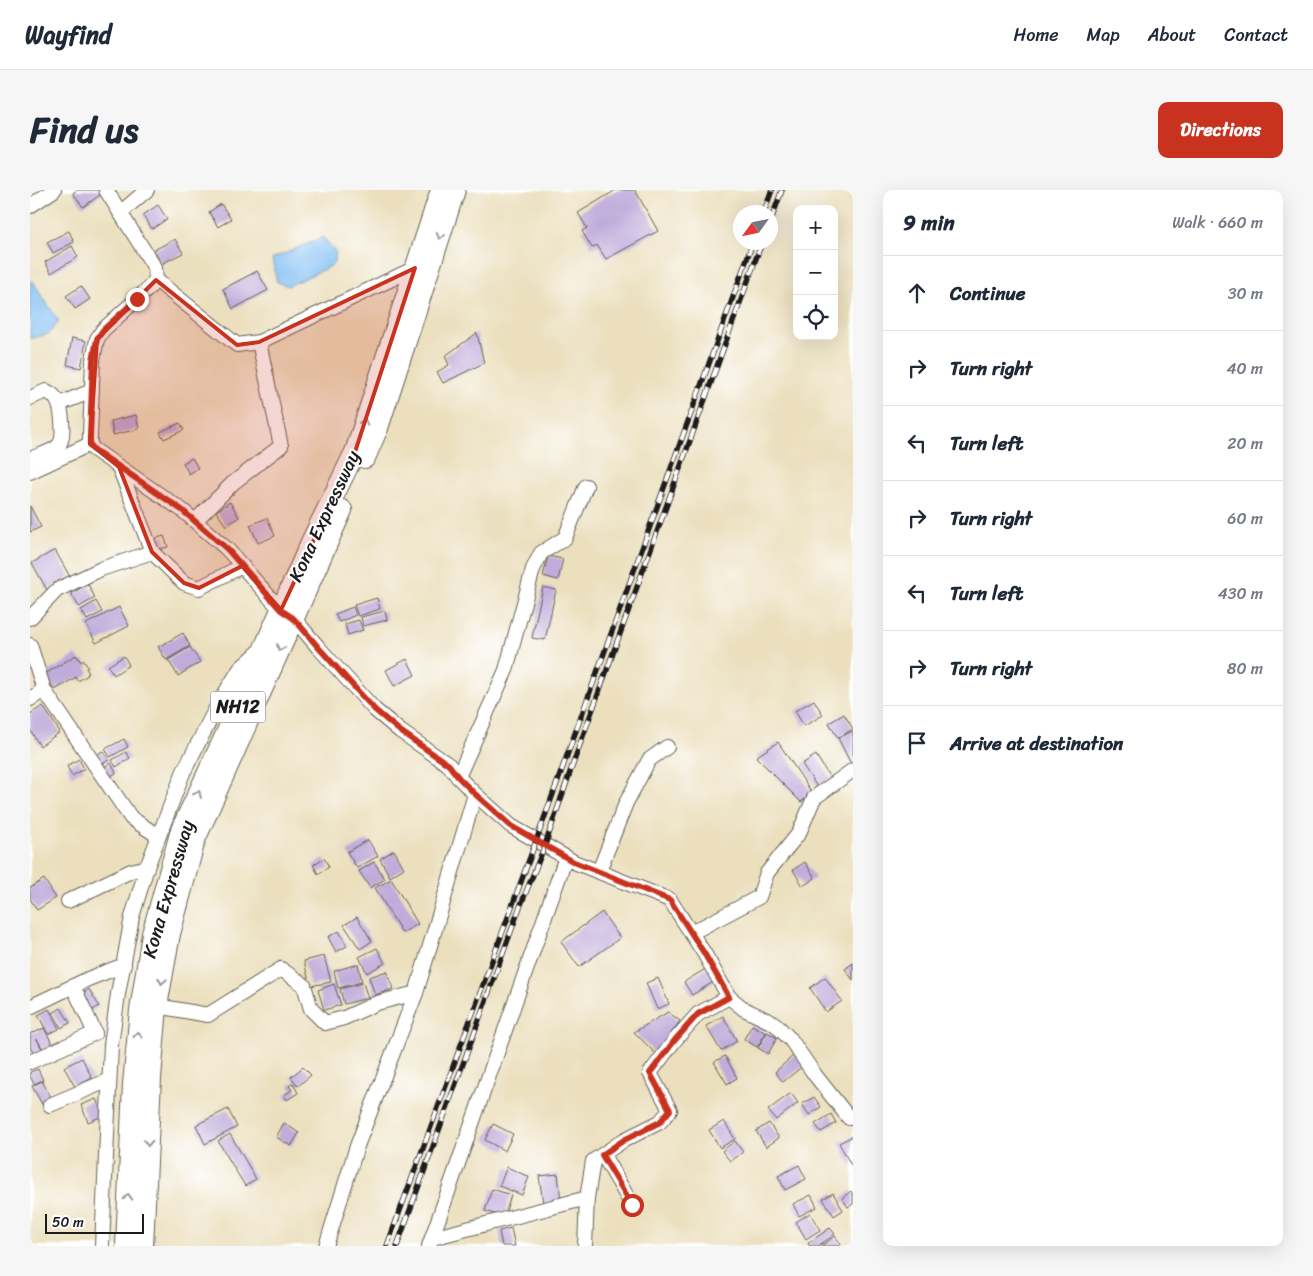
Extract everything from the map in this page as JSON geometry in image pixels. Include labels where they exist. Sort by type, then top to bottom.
[{"type":"highway","name":"Kona Expressway","points":[[143,1246],[151,1078],[157,1006],[170,934],[196,840],[287,614],[311,542],[354,452],[441,190]]},
{"type":"highway","name":"Kona Expressway","points":[[126,1246],[133,1084],[140,1010],[152,934],[181,830],[266,646],[287,614],[378,428],[455,190]]},
{"type":"street","points":[[30,206],[54,190]]},
{"type":"street","points":[[106,190],[155,268],[156,280],[103,330],[97,339],[93,360],[90,444],[93,449],[182,510],[227,549],[375,710],[400,731],[449,765],[475,794],[511,826],[574,862],[670,900],[729,997],[744,1009],[775,1024],[791,1040],[815,1075],[849,1118],[853,1116]]},
{"type":"street","points":[[120,213],[147,190]]},
{"type":"street","points":[[156,280],[237,345],[259,342],[415,268]]},
{"type":"street","points":[[195,521],[234,483],[281,446],[259,342]]},
{"type":"street","points":[[30,398],[46,391],[54,395],[59,404],[63,435],[57,448],[30,459]]},
{"type":"street","points":[[59,404],[92,391]]},
{"type":"street","points":[[30,472],[90,444]]},
{"type":"street","points":[[119,467],[152,552],[184,583],[199,588],[242,566]]},
{"type":"street","points":[[458,777],[506,670],[533,569],[541,553],[565,538],[586,486]]},
{"type":"street","points":[[30,618],[57,590],[101,569],[152,552]]},
{"type":"street","points":[[30,645],[44,690],[131,818],[158,836]]},
{"type":"street","points":[[102,1246],[112,1045],[132,918],[147,867],[183,773],[216,708],[240,669],[266,646]]},
{"type":"street","points":[[30,699],[44,690]]},
{"type":"street","points":[[599,872],[626,803],[649,760],[667,747]]},
{"type":"street","points":[[691,933],[759,896],[767,873],[799,833],[814,798],[853,770]]},
{"type":"street","points":[[326,1246],[357,1146],[416,993],[475,794]]},
{"type":"street","points":[[430,1242],[566,857]]},
{"type":"street","points":[[68,901],[131,871],[147,867]]},
{"type":"street","points":[[30,1008],[88,979],[124,965]]},
{"type":"street","points":[[157,1006],[208,1015],[281,969],[304,986],[311,1009],[325,1022],[344,1018],[377,1003],[416,993]]},
{"type":"street","points":[[30,1062],[95,1033],[73,986]]},
{"type":"street","points":[[586,1246],[587,1198],[594,1161],[624,1140],[660,1122],[670,1110],[650,1073],[698,1014],[729,997]]},
{"type":"street","points":[[50,1105],[109,1080]]},
{"type":"street","points":[[602,1155],[632,1205]]},
{"type":"street","points":[[430,1242],[587,1198]]},
{"type":"highlighted area","points":[[415,268],[355,452],[281,610],[242,566],[199,588],[184,583],[152,552],[119,467],[90,444],[97,339],[156,280],[237,345],[259,342]]},
{"type":"water","points":[[323,237],[336,253],[333,265],[288,286],[277,282],[272,259]]},
{"type":"water","points":[[32,280],[59,322],[48,334],[30,339],[30,282]]},
{"type":"building","points":[[77,190],[101,190],[103,193],[83,207],[73,193]]},
{"type":"building","points":[[616,190],[635,190],[658,231],[606,259],[597,245],[592,248],[582,231],[587,228],[578,213]]},
{"type":"building","points":[[221,204],[231,219],[218,227],[209,212]]},
{"type":"building","points":[[158,205],[167,219],[152,229],[143,215]]},
{"type":"building","points":[[69,231],[74,242],[53,253],[47,242]]},
{"type":"building","points":[[175,239],[183,253],[161,264],[154,250]]},
{"type":"building","points":[[72,246],[78,257],[51,273],[45,262]]},
{"type":"building","points":[[257,271],[268,290],[233,309],[223,289]]},
{"type":"building","points":[[81,286],[90,299],[75,309],[66,296]]},
{"type":"building","points":[[477,333],[484,363],[443,383],[437,372],[449,365],[445,356]]},
{"type":"building","points":[[72,338],[86,341],[81,368],[67,365]]},
{"type":"building","points":[[136,415],[139,429],[113,435],[111,421]]},
{"type":"building","points":[[180,423],[184,430],[164,439],[160,432]]},
{"type":"building","points":[[192,458],[198,468],[189,474],[183,463]]},
{"type":"building","points":[[230,502],[239,517],[226,526],[216,511]]},
{"type":"building","points":[[30,506],[41,527],[30,532]]},
{"type":"building","points":[[267,518],[275,536],[258,543],[250,525]]},
{"type":"building","points":[[164,536],[168,547],[156,550],[153,539]]},
{"type":"building","points":[[55,550],[70,577],[47,590],[32,563]]},
{"type":"building","points":[[548,556],[563,559],[558,580],[543,576]]},
{"type":"building","points":[[88,584],[95,598],[79,607],[71,593]]},
{"type":"building","points":[[543,587],[556,590],[545,640],[532,638]]},
{"type":"building","points":[[377,598],[380,609],[358,616],[354,605]]},
{"type":"building","points":[[96,601],[102,612],[87,620],[81,610]]},
{"type":"building","points":[[119,607],[129,626],[96,643],[86,624]]},
{"type":"building","points":[[353,607],[356,615],[339,622],[335,614]]},
{"type":"building","points":[[385,611],[387,620],[363,626],[361,617]]},
{"type":"building","points":[[359,620],[363,630],[348,635],[345,624]]},
{"type":"building","points":[[183,633],[190,646],[166,660],[158,647]]},
{"type":"building","points":[[190,647],[200,662],[178,676],[168,660]]},
{"type":"building","points":[[76,655],[88,667],[86,668],[89,673],[88,675],[78,681],[76,677],[55,690],[45,674]]},
{"type":"building","points":[[124,656],[129,665],[114,675],[108,666]]},
{"type":"building","points":[[407,659],[415,675],[394,686],[386,670]]},
{"type":"building","points":[[814,700],[823,715],[804,726],[795,711]]},
{"type":"building","points":[[43,706],[60,732],[40,746],[30,730],[30,714]]},
{"type":"building","points":[[844,714],[853,729],[838,738],[829,723]]},
{"type":"building","points":[[853,731],[853,763],[851,764],[838,738]]},
{"type":"building","points":[[124,739],[128,747],[110,757],[105,749]]},
{"type":"building","points":[[778,742],[812,793],[801,802],[756,757]]},
{"type":"building","points":[[103,751],[109,760],[98,766],[92,757]]},
{"type":"building","points":[[126,752],[130,758],[116,767],[112,760]]},
{"type":"building","points":[[816,755],[830,778],[817,787],[802,764]]},
{"type":"building","points":[[79,759],[84,769],[72,776],[67,766]]},
{"type":"building","points":[[111,763],[116,773],[106,779],[100,769]]},
{"type":"building","points":[[368,840],[378,856],[357,868],[347,852]]},
{"type":"building","points":[[394,850],[404,868],[390,877],[380,859]]},
{"type":"building","points":[[324,858],[329,867],[318,874],[313,865]]},
{"type":"building","points":[[374,862],[385,879],[370,888],[359,871]]},
{"type":"building","points":[[805,862],[815,878],[803,886],[793,870]]},
{"type":"building","points":[[44,879],[56,898],[37,910],[30,899],[30,888]]},
{"type":"building","points":[[391,879],[418,924],[402,933],[375,888]]},
{"type":"building","points":[[602,912],[620,938],[579,967],[561,942]]},
{"type":"building","points":[[357,917],[372,941],[360,949],[344,925]]},
{"type":"building","points":[[339,931],[347,946],[336,952],[328,937]]},
{"type":"building","points":[[377,948],[385,963],[367,973],[359,957]]},
{"type":"building","points":[[324,956],[331,982],[310,986],[304,961]]},
{"type":"building","points":[[853,963],[853,980],[845,969]]},
{"type":"building","points":[[358,964],[362,982],[338,988],[334,971]]},
{"type":"building","points":[[707,968],[715,981],[692,995],[684,982]]},
{"type":"building","points":[[387,971],[393,989],[375,995],[369,977]]},
{"type":"building","points":[[825,977],[842,1001],[826,1012],[810,988]]},
{"type":"building","points":[[658,978],[669,1004],[657,1009],[646,983]]},
{"type":"building","points":[[363,983],[368,998],[344,1004],[340,989]]},
{"type":"building","points":[[334,984],[341,1005],[324,1010],[318,990]]},
{"type":"building","points":[[89,989],[99,1006],[90,1012],[80,995]]},
{"type":"building","points":[[61,1008],[70,1023],[61,1028],[53,1013]]},
{"type":"building","points":[[49,1009],[59,1029],[48,1034],[38,1015]]},
{"type":"building","points":[[668,1012],[680,1021],[656,1054],[634,1032]]},
{"type":"building","points":[[723,1016],[737,1041],[721,1051],[706,1026]]},
{"type":"building","points":[[752,1025],[766,1033],[757,1047],[744,1039]]},
{"type":"building","points":[[44,1028],[54,1047],[45,1053],[37,1039],[43,1051],[34,1055],[30,1047],[30,1034]]},
{"type":"building","points":[[767,1032],[777,1038],[768,1054],[758,1048]]},
{"type":"building","points":[[795,1054],[804,1065],[783,1082],[775,1072]]},
{"type":"building","points":[[725,1056],[737,1078],[727,1084],[714,1062]]},
{"type":"building","points":[[82,1058],[92,1078],[75,1087],[64,1067]]},
{"type":"building","points":[[303,1067],[311,1075],[298,1086],[291,1077]]},
{"type":"building","points":[[38,1069],[43,1080],[34,1084],[30,1072]]},
{"type":"building","points":[[42,1081],[53,1101],[43,1106],[32,1086]]},
{"type":"building","points":[[293,1083],[298,1093],[287,1100],[284,1095],[292,1090],[289,1086]]},
{"type":"building","points":[[791,1093],[798,1103],[776,1120],[768,1110]]},
{"type":"building","points":[[814,1097],[821,1107],[809,1115],[802,1104]]},
{"type":"building","points":[[96,1099],[103,1116],[88,1122],[81,1105]]},
{"type":"building","points":[[228,1109],[237,1127],[205,1144],[196,1125]]},
{"type":"building","points":[[831,1114],[836,1123],[821,1132],[815,1124]]},
{"type":"building","points":[[724,1121],[735,1139],[720,1148],[709,1130]]},
{"type":"building","points":[[284,1123],[299,1133],[291,1146],[276,1137]]},
{"type":"building","points":[[769,1123],[779,1138],[766,1147],[756,1131]]},
{"type":"building","points":[[493,1124],[513,1134],[505,1151],[485,1140]]},
{"type":"building","points":[[230,1134],[256,1179],[245,1186],[218,1141]]},
{"type":"building","points":[[853,1136],[853,1164],[851,1165],[839,1143]]},
{"type":"building","points":[[735,1141],[743,1152],[730,1161],[722,1151]]},
{"type":"building","points":[[799,1165],[806,1179],[785,1190],[778,1176]]},
{"type":"building","points":[[507,1167],[529,1177],[522,1195],[499,1186]]},
{"type":"building","points":[[558,1174],[561,1201],[543,1203],[539,1176]]},
{"type":"building","points":[[492,1189],[511,1195],[504,1217],[485,1211]]},
{"type":"building","points":[[851,1191],[853,1204],[848,1207],[842,1198]]},
{"type":"building","points":[[833,1193],[843,1210],[834,1216],[823,1199]]},
{"type":"building","points":[[811,1195],[817,1207],[799,1216],[793,1204]]},
{"type":"building","points":[[810,1213],[820,1230],[806,1239],[796,1222]]},
{"type":"building","points":[[511,1228],[515,1246],[502,1246],[499,1231]]},
{"type":"building","points":[[830,1228],[835,1234],[818,1246],[810,1246],[808,1243]]},
{"type":"building","points":[[835,1236],[841,1244],[839,1246],[821,1246]]},
{"type":"railway","points":[[767,205],[772,190]]},
{"type":"railway","points":[[776,205],[782,190]]},
{"type":"railway","points":[[387,1246],[750,250]]},
{"type":"railway","points":[[397,1246],[518,912],[545,845],[759,250]]},
{"type":"route","points":[[137,299],[103,330],[97,339],[93,360],[90,436],[90,444],[93,449],[182,510],[227,549],[281,610],[293,618],[375,710],[400,731],[449,765],[475,794],[511,826],[574,862],[670,900],[704,953],[729,997],[698,1014],[650,1073],[670,1110],[660,1122],[624,1140],[602,1155],[632,1205]]}]
